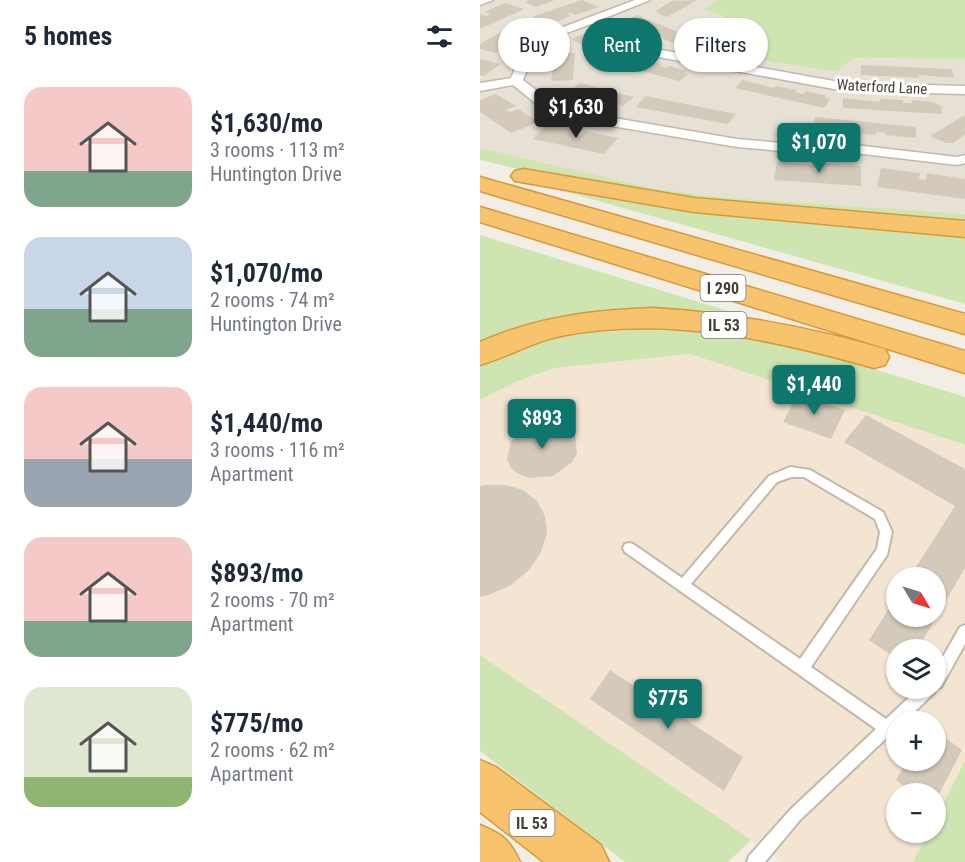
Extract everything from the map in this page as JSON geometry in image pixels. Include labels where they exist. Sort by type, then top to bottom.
[{"type":"highway","points":[[480,166],[563,184],[694,205],[965,229]]},
{"type":"highway","name":"I 290","points":[[480,184],[965,324]]},
{"type":"highway","name":"I 290","points":[[480,214],[965,362]]},
{"type":"highway","name":"IL 53","points":[[480,354],[523,336],[570,326],[616,320],[685,321],[797,337],[965,384]]},
{"type":"highway","name":"IL 53","points":[[480,783],[584,862]]},
{"type":"highway","points":[[480,849],[495,862]]},
{"type":"street","points":[[480,2],[488,0]]},
{"type":"street","points":[[600,18],[645,0]]},
{"type":"street","points":[[516,81],[525,58],[546,37],[582,25]]},
{"type":"street","name":"Waterford Lane","points":[[662,54],[845,87],[965,90]]},
{"type":"street","points":[[480,87],[516,81],[544,104],[582,117],[737,143],[846,148],[957,161],[965,159]]},
{"type":"lane","points":[[683,585],[773,479],[790,472],[806,473],[879,516],[886,532],[883,551],[802,668]]},
{"type":"lane","points":[[629,548],[886,727]]},
{"type":"lane","points":[[946,664],[965,631]]},
{"type":"lane","points":[[905,711],[917,699]]},
{"type":"lane","points":[[754,862],[795,815],[886,729]]},
{"type":"shaded area","points":[[480,0],[717,0],[703,9],[724,18],[674,18],[674,72],[768,72],[768,60],[840,69],[853,58],[965,59],[965,214],[718,197],[652,188],[480,148]]},
{"type":"shaded area","points":[[690,354],[965,445],[965,761],[946,798],[946,783],[886,783],[886,843],[923,843],[913,862],[782,862],[480,655],[480,400],[518,381],[554,368]]},
{"type":"green space","points":[[717,0],[965,0],[965,59],[853,58],[838,71],[768,61],[768,18],[724,18],[703,9]]},
{"type":"green space","points":[[480,148],[652,188],[718,197],[965,214],[965,220],[708,201],[526,171],[480,160]]},
{"type":"green space","points":[[534,183],[624,201],[703,212],[965,236],[965,304]]},
{"type":"green space","points":[[480,235],[761,321],[686,312],[619,310],[552,318],[480,342]]},
{"type":"green space","points":[[633,330],[716,333],[771,342],[965,397],[965,445],[690,354],[554,368],[518,381],[480,400],[480,367],[523,347],[571,334]]},
{"type":"green space","points":[[480,655],[751,840],[728,862],[625,862],[480,751]]},
{"type":"green space","points":[[965,761],[965,862],[913,862],[923,843],[946,843],[946,798]]},
{"type":"building","points":[[527,0],[555,0],[536,7],[525,2],[529,1]]},
{"type":"building","points":[[582,0],[599,7],[575,15],[566,14],[571,16],[566,18],[532,17]]},
{"type":"building","points":[[674,0],[697,0],[667,17],[656,13],[659,12],[655,11]]},
{"type":"building","points":[[505,3],[524,9],[504,18],[498,18],[498,21],[480,29],[480,14],[487,16],[491,14],[484,12]]},
{"type":"building","points":[[662,25],[674,30],[674,43],[662,38],[664,37],[662,36]]},
{"type":"building","points":[[498,34],[498,52],[480,49],[480,44]]},
{"type":"building","points":[[582,35],[582,45],[571,39]]},
{"type":"building","points":[[570,53],[575,53],[573,80],[551,81],[552,72],[570,72]]},
{"type":"building","points":[[480,59],[498,63],[498,66],[484,76],[480,75]]},
{"type":"building","points":[[861,65],[952,69],[954,78],[918,75],[919,78],[861,75]]},
{"type":"building","points":[[669,66],[674,67],[674,72],[689,74],[679,81],[646,72],[662,72],[662,67]]},
{"type":"building","points":[[742,80],[774,88],[776,86],[797,90],[795,92],[803,94],[806,91],[827,96],[825,98],[830,99],[824,108],[735,88]]},
{"type":"building","points":[[580,83],[634,97],[623,106],[593,97],[591,99],[567,93]]},
{"type":"building","points":[[496,94],[516,106],[506,110],[510,112],[518,109],[538,122],[511,133],[480,112],[480,100]]},
{"type":"building","points":[[646,96],[736,114],[728,124],[635,107]]},
{"type":"building","points":[[843,98],[880,102],[880,99],[903,100],[903,103],[912,103],[912,100],[935,102],[941,105],[942,114],[843,108]]},
{"type":"building","points":[[965,115],[965,135],[953,143],[946,143],[930,136]]},
{"type":"building","points":[[815,117],[916,127],[916,138],[876,132],[876,135],[818,130],[819,127],[813,127]]},
{"type":"building","points":[[548,124],[581,130],[576,135],[580,136],[585,131],[618,138],[604,154],[533,139]]},
{"type":"building","points":[[777,162],[815,165],[814,170],[821,170],[821,163],[861,166],[861,186],[774,180]]},
{"type":"building","points":[[881,168],[920,173],[919,179],[926,180],[927,173],[965,179],[965,199],[877,187]]},
{"type":"building","points":[[798,394],[845,410],[831,439],[783,422]]},
{"type":"building","points":[[866,415],[965,469],[965,568],[946,600],[946,567],[916,567],[955,506],[844,442]]},
{"type":"building","points":[[550,422],[569,428],[575,435],[577,453],[572,462],[553,476],[529,478],[519,474],[511,468],[507,459],[511,441],[528,427]]},
{"type":"building","points":[[505,485],[523,490],[537,501],[545,516],[547,533],[541,552],[529,570],[511,585],[480,597],[480,486]]},
{"type":"building","points":[[886,613],[886,627],[930,627],[923,639],[886,639],[886,652],[869,640]]},
{"type":"building","points":[[610,670],[743,757],[724,791],[590,699]]},
{"type":"building","points":[[946,738],[962,750],[945,783],[900,783],[896,780],[901,771],[946,771]]}]
